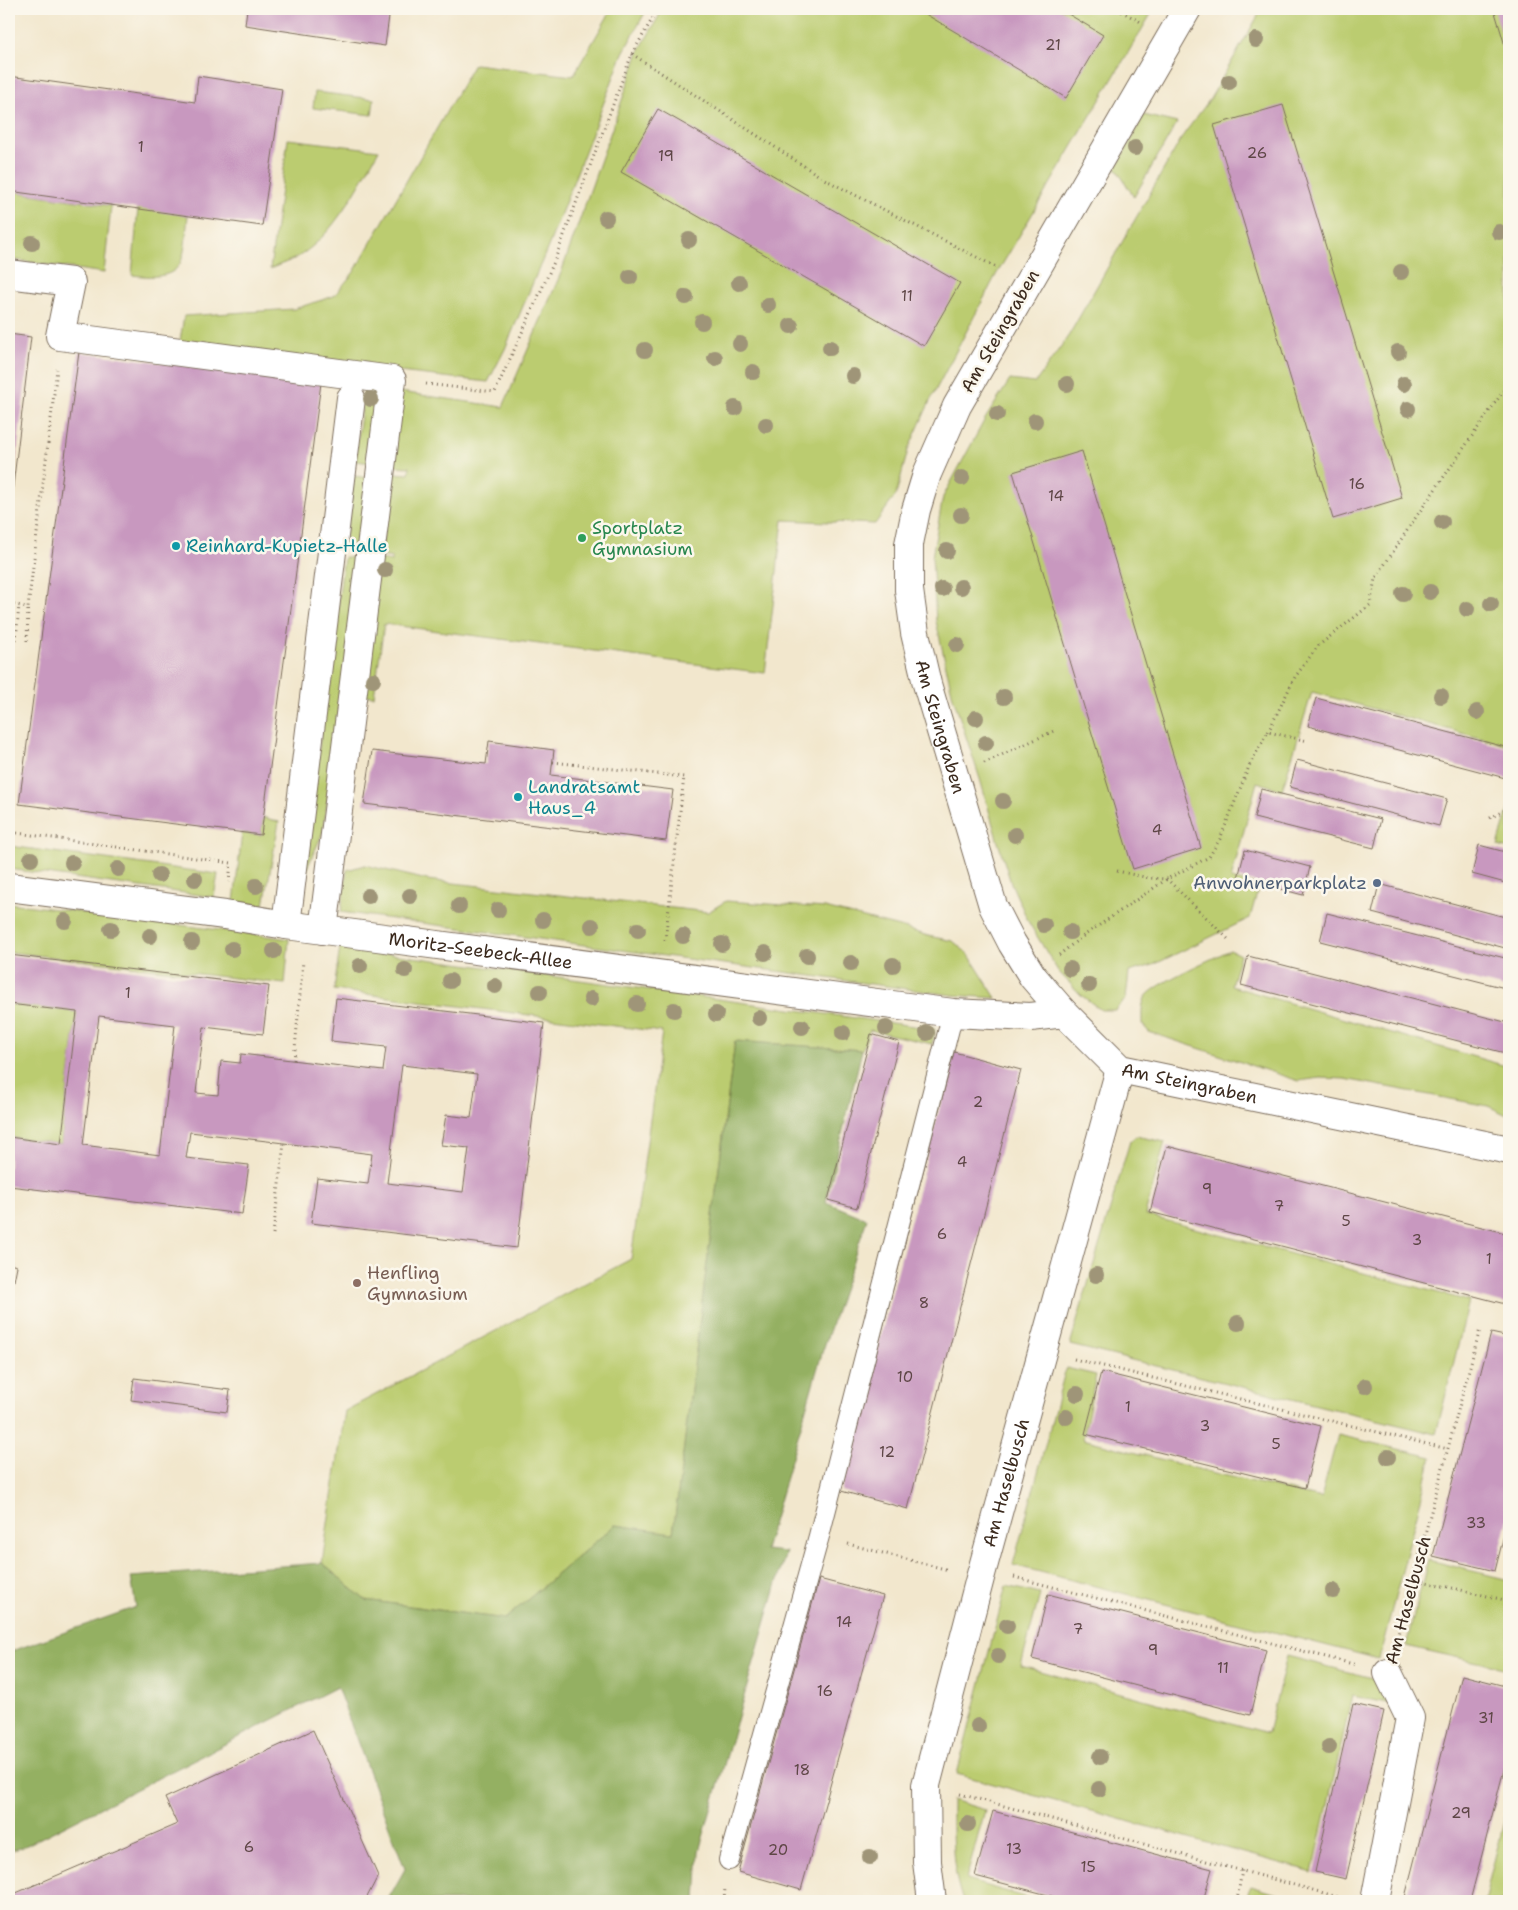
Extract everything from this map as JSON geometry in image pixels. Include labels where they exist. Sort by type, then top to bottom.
[{"type":"street","name":"Am Steingraben","points":[[1187,9],[957,406],[938,448],[916,510],[909,544],[910,590],[915,633],[927,684],[993,906],[1012,943],[1033,977],[1064,1013],[1120,1069],[1509,1150]]},
{"type":"street","points":[[9,274],[71,282],[60,336],[392,380],[305,928]]},
{"type":"street","points":[[305,928],[351,398]]},
{"type":"street","name":"Moritz-Seebeck-Allee","points":[[9,887],[953,1013],[1031,1017],[1064,1013]]},
{"type":"street","name":"Am Haselbusch","points":[[932,1901],[927,1862],[926,1785],[1120,1069]]},
{"type":"street","name":"Am Haselbusch","points":[[1375,1901],[1410,1718],[1388,1673]]},
{"type":"lane","points":[[729,1860],[819,1536],[953,1013]]},
{"type":"path","points":[[392,380],[495,392],[554,262],[632,54],[658,9]]},
{"type":"path","points":[[632,54],[824,179],[1028,283]]},
{"type":"path","points":[[1033,977],[1079,939],[1167,879],[1209,857],[1220,839],[1250,764],[1295,677],[1318,646],[1370,606],[1375,579],[1509,383]]},
{"type":"path","points":[[27,641],[28,608],[55,398]]},
{"type":"path","points":[[9,625],[10,603],[28,608]]},
{"type":"path","points":[[16,640],[19,605]]},
{"type":"path","points":[[954,776],[1056,730]]},
{"type":"path","points":[[1268,732],[1308,741]]},
{"type":"path","points":[[553,762],[684,777],[661,975]]},
{"type":"path","points":[[1490,818],[1509,808]]},
{"type":"path","points":[[17,833],[230,863],[230,875]]},
{"type":"path","points":[[1117,872],[1149,878],[1167,879],[1229,940]]},
{"type":"path","points":[[294,1060],[305,928]]},
{"type":"path","points":[[273,1234],[284,1143]]},
{"type":"path","name":"Am Haselbusch","points":[[1388,1673],[1480,1329]]},
{"type":"path","points":[[1044,1352],[1448,1449]]},
{"type":"path","points":[[819,1536],[1388,1673]]},
{"type":"path","points":[[1413,1578],[1509,1602]]},
{"type":"path","points":[[926,1785],[1343,1899]]},
{"type":"path","points":[[1237,1901],[1242,1870]]},
{"type":"green space","points":[[612,9],[647,9],[623,53],[550,242],[505,349],[488,382],[179,347],[184,316],[294,309],[334,296],[354,272],[474,64],[573,76]]},
{"type":"green space","points":[[663,9],[1154,9],[996,275],[931,399],[908,450],[896,495],[875,524],[783,520],[765,673],[384,624],[374,696],[361,695],[379,559],[392,561],[392,558],[381,556],[391,473],[409,474],[410,467],[391,466],[400,392],[503,407],[561,273],[640,49]]},
{"type":"green space","points":[[1262,9],[1509,9],[1509,746],[1312,692],[1282,790],[1257,782],[1231,879],[1259,886],[1250,918],[1153,965],[1129,972],[1126,999],[1115,1010],[1101,1010],[1081,995],[1058,971],[1029,923],[1011,883],[953,697],[936,621],[932,557],[943,497],[985,419],[1010,380],[1035,383],[1069,335],[1184,134],[1210,99]]},
{"type":"green space","points":[[315,92],[374,99],[372,115],[313,108]]},
{"type":"green space","points":[[1144,115],[1177,123],[1134,197],[1116,168]]},
{"type":"green space","points":[[288,139],[379,150],[346,207],[325,234],[301,255],[270,269]]},
{"type":"green space","points":[[9,191],[111,206],[104,273],[9,259]]},
{"type":"green space","points":[[138,208],[188,215],[183,256],[179,265],[173,271],[164,275],[132,275]]},
{"type":"green space","points":[[365,384],[382,386],[372,463],[355,461]]},
{"type":"green space","points":[[354,476],[370,478],[362,545],[345,543]]},
{"type":"green space","points":[[344,557],[360,558],[323,832],[302,880]]},
{"type":"green space","points":[[1509,806],[1509,849],[1498,846]]},
{"type":"green space","points":[[263,817],[279,822],[264,905],[234,902],[242,833],[261,835]]},
{"type":"green space","points":[[9,846],[218,874],[214,897],[9,869]]},
{"type":"green space","points":[[365,865],[427,880],[708,912],[726,901],[825,908],[953,941],[969,955],[996,998],[952,995],[341,912],[347,870]]},
{"type":"green space","points":[[9,903],[289,939],[285,984],[9,952]]},
{"type":"green space","points":[[340,947],[935,1029],[932,1044],[870,1030],[862,1050],[735,1041],[673,1534],[615,1525],[505,1619],[365,1600],[322,1563],[345,1411],[631,1259],[662,1032],[334,990]]},
{"type":"green space","points":[[1230,950],[1240,955],[1231,986],[1509,1067],[1509,1116],[1488,1106],[1345,1079],[1320,1078],[1299,1081],[1149,1032],[1142,1024],[1142,1007],[1145,998],[1150,992],[1197,965]]},
{"type":"green space","points":[[9,1004],[77,1012],[61,1144],[9,1137]]},
{"type":"green space","points":[[735,1041],[862,1050],[826,1202],[867,1219],[822,1353],[765,1550],[786,1552],[699,1851],[696,1901],[387,1901],[405,1869],[337,1687],[21,1848],[9,1851],[9,1652],[136,1607],[131,1577],[322,1563],[365,1600],[505,1619],[615,1525],[673,1533]]},
{"type":"green space","points":[[1136,1136],[1165,1142],[1145,1215],[1469,1301],[1436,1434],[1070,1345],[1130,1141]]},
{"type":"green space","points":[[1066,1368],[1096,1375],[1083,1439],[1206,1471],[1321,1498],[1338,1435],[1432,1457],[1379,1659],[1013,1565]]},
{"type":"green space","points":[[1428,1560],[1509,1580],[1509,1669],[1406,1646]]},
{"type":"green space","points":[[1006,1586],[1040,1594],[1021,1666],[1268,1733],[1287,1656],[1380,1680],[1388,1703],[1352,1696],[1313,1872],[957,1774]]},
{"type":"green space","points":[[952,1800],[985,1810],[966,1880],[1039,1901],[963,1901],[954,1864]]},
{"type":"green space","points":[[1509,1802],[1509,1901],[1484,1901]]},
{"type":"green space","points":[[1251,1886],[1299,1901],[1244,1901]]},
{"type":"building","points":[[247,9],[390,9],[385,46],[245,25]]},
{"type":"building","points":[[917,9],[1060,9],[1103,35],[1066,98]]},
{"type":"building","points":[[1494,9],[1509,9],[1509,59]]},
{"type":"building","points":[[9,76],[195,102],[198,76],[282,89],[262,226],[9,191]]},
{"type":"building","points":[[1283,105],[1402,498],[1333,519],[1214,125]]},
{"type":"building","points":[[658,109],[960,283],[924,346],[621,172]]},
{"type":"building","points":[[9,334],[31,337],[10,511],[9,511]]},
{"type":"building","name":"Reinhard-Kupietz-Halle","points":[[79,352],[321,383],[261,835],[19,804]]},
{"type":"building","points":[[1082,451],[1201,848],[1133,869],[1013,472]]},
{"type":"building","points":[[1316,698],[1509,748],[1509,779],[1308,726]]},
{"type":"building","name":"Landratsamt Haus_4","points":[[489,741],[554,750],[551,775],[673,790],[666,841],[364,804],[372,751],[486,764]]},
{"type":"building","points":[[1297,760],[1447,799],[1439,826],[1290,787]]},
{"type":"building","points":[[1261,789],[1381,819],[1374,848],[1254,818]]},
{"type":"building","points":[[1479,845],[1509,853],[1509,884],[1472,874]]},
{"type":"building","points":[[1245,850],[1310,867],[1303,895],[1238,878]]},
{"type":"building","points":[[1379,884],[1509,918],[1509,949],[1372,913]]},
{"type":"building","points":[[1327,913],[1509,959],[1509,989],[1320,941]]},
{"type":"building","points":[[9,955],[269,986],[263,1034],[204,1027],[196,1093],[218,1095],[221,1061],[240,1063],[241,1054],[383,1071],[386,1047],[331,1041],[336,998],[544,1023],[517,1248],[311,1223],[317,1178],[368,1184],[372,1154],[284,1143],[190,1132],[186,1158],[249,1165],[242,1214],[9,1186],[9,1137],[61,1144],[77,1012],[9,1004]],"holes":[[[99,1016],[175,1025],[160,1155],[83,1145]],[[402,1065],[477,1074],[471,1118],[446,1115],[441,1145],[469,1148],[463,1192],[387,1183]]]},
{"type":"building","points":[[1248,956],[1509,1023],[1509,1054],[1241,985]]},
{"type":"building","points":[[871,1034],[899,1042],[857,1208],[828,1200]]},
{"type":"building","points":[[954,1052],[1021,1070],[908,1509],[841,1491]]},
{"type":"building","points":[[1167,1146],[1509,1234],[1509,1305],[1150,1212]]},
{"type":"building","points":[[9,1264],[17,1266],[14,1281],[9,1280]]},
{"type":"building","points":[[1491,1333],[1509,1337],[1509,1515],[1495,1571],[1433,1556]]},
{"type":"building","points":[[1101,1372],[1321,1426],[1305,1488],[1085,1434]]},
{"type":"building","points":[[134,1378],[230,1390],[227,1412],[131,1400]]},
{"type":"building","points":[[819,1579],[883,1596],[801,1890],[738,1872]]},
{"type":"building","points":[[1048,1594],[1266,1650],[1250,1715],[1032,1659]]},
{"type":"building","points":[[1462,1675],[1509,1687],[1509,1750],[1470,1901],[1404,1901]]},
{"type":"building","points":[[1353,1704],[1384,1711],[1346,1879],[1315,1872]]},
{"type":"building","points":[[313,1730],[378,1876],[365,1901],[9,1901],[9,1896],[177,1824],[165,1798]]},
{"type":"building","points":[[993,1811],[1212,1869],[1203,1901],[1071,1901],[975,1876]]},
{"type":"place","name":"Sportplatz Gymnasium","points":[[582,538]]},
{"type":"place","name":"Reinhard-Kupietz-Halle","points":[[176,546]]},
{"type":"place","name":"Landratsamt Haus_4","points":[[518,797]]},
{"type":"place","name":"Anwohnerparkplatz","points":[[1377,883]]},
{"type":"place","name":"Henfling Gymnasium","points":[[357,1283]]}]
